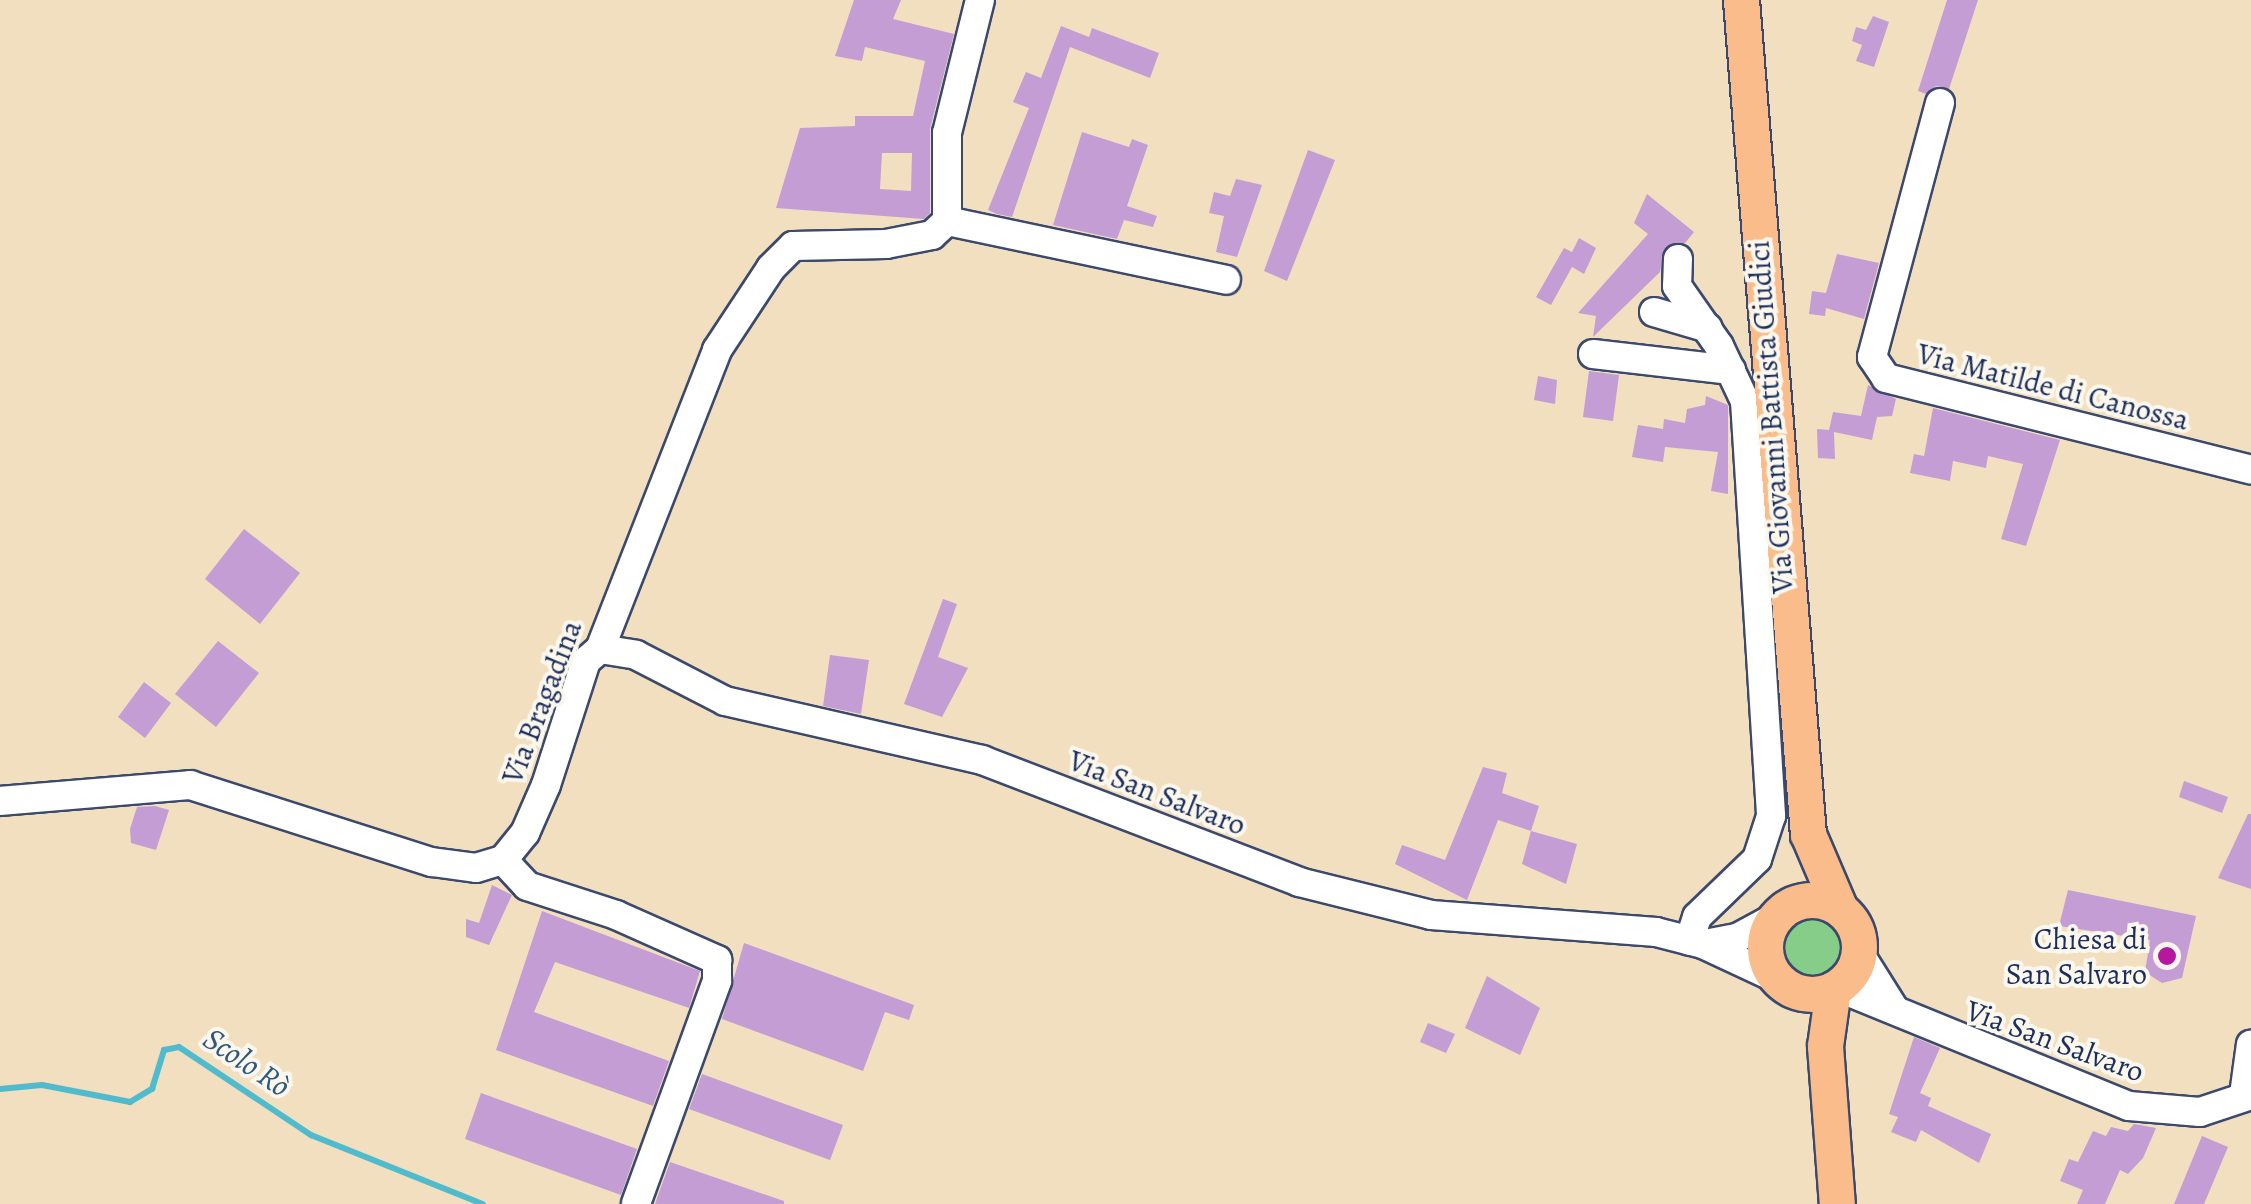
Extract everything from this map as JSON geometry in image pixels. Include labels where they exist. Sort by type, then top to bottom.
[{"type":"main road","name":"Via Giovanni Battista Giudici","points":[[1742,0],[1808,834],[1840,909],[1856,929],[1859,954],[1835,988],[1825,1046],[1837,1204]]},
{"type":"main road","name":"Via Giovanni Battista Giudici","points":[[1808,834],[1765,950],[1782,983],[1825,1046]]},
{"type":"main road","points":[[1780,913],[1812,900],[1840,909]]},
{"type":"main road","points":[[1782,983],[1802,994],[1835,988]]},
{"type":"street","points":[[980,0],[947,133],[947,221],[1226,280]]},
{"type":"street","name":"Via Matilde di Canossa","points":[[1940,103],[1872,357],[1886,378],[2251,470]]},
{"type":"street","name":"Via Bragadina","points":[[502,860],[525,833],[586,661],[600,648],[717,350],[771,268],[793,246],[886,244],[932,235],[947,221]]},
{"type":"street","points":[[1678,258],[1677,286],[1708,328],[1745,401],[1770,816],[1757,859],[1697,917],[1696,942]]},
{"type":"street","points":[[1654,312],[1708,328]]},
{"type":"street","points":[[1593,354],[1731,370]]},
{"type":"street","name":"Via San Salvaro","points":[[600,648],[636,655],[725,701],[982,760],[1300,882],[1431,915],[1656,932],[1696,942],[1782,983]]},
{"type":"street","points":[[0,802],[190,786],[432,862],[476,868],[502,860],[526,886],[616,915],[717,960],[717,981],[636,1204]]},
{"type":"street","name":"Via San Salvaro","points":[[1696,942],[1737,938],[1780,913]]},
{"type":"street","points":[[1859,954],[1897,1012]]},
{"type":"street","name":"Via San Salvaro","points":[[1835,988],[2129,1106],[2200,1112],[2247,1095]]},
{"type":"street","points":[[2247,1095],[2251,1044]]},
{"type":"green space","points":[[1812,919],[1832,927],[1840,947],[1832,967],[1812,975],[1792,967],[1784,947],[1792,927]]},
{"type":"building","points":[[854,0],[901,0],[893,19],[954,34],[930,129],[930,213],[924,219],[776,208],[800,128],[855,126],[855,116],[913,116],[925,61],[865,47],[862,61],[835,56]],"holes":[[[882,153],[912,153],[911,191],[880,189]]]},
{"type":"building","points":[[1947,0],[1978,0],[1949,89],[1936,86],[1926,94],[1918,91]]},
{"type":"building","points":[[1873,16],[1889,22],[1874,67],[1856,61],[1862,45],[1852,41],[1856,27],[1866,30]]},
{"type":"building","points":[[1061,26],[1089,37],[1092,28],[1159,53],[1150,78],[1070,47],[1012,217],[997,214],[988,210],[1029,108],[1013,102],[1026,72],[1041,78]]},
{"type":"building","points":[[1082,132],[1129,147],[1132,139],[1148,145],[1127,206],[1157,216],[1153,227],[1124,220],[1117,239],[1053,225]]},
{"type":"building","points":[[1308,150],[1335,160],[1287,281],[1264,271]]},
{"type":"building","points":[[1236,179],[1262,185],[1237,257],[1216,252],[1224,216],[1209,213],[1214,192],[1230,196]]},
{"type":"building","points":[[1647,194],[1694,232],[1685,243],[1664,249],[1660,272],[1593,337],[1596,316],[1578,313],[1648,234],[1634,223]]},
{"type":"building","points":[[1579,238],[1596,248],[1584,274],[1572,267],[1551,305],[1536,297],[1564,248],[1572,252]]},
{"type":"building","points":[[1837,254],[1879,263],[1864,319],[1826,308],[1825,316],[1809,314],[1812,291],[1826,293]]},
{"type":"building","points":[[1589,371],[1619,375],[1613,421],[1583,417]]},
{"type":"building","points":[[1538,376],[1557,380],[1555,404],[1534,400]]},
{"type":"building","points":[[1868,385],[1896,399],[1892,416],[1877,417],[1872,440],[1834,432],[1835,459],[1818,458],[1817,429],[1829,430],[1833,412],[1861,416]]},
{"type":"building","points":[[1706,396],[1728,405],[1728,494],[1711,491],[1718,452],[1665,447],[1663,462],[1632,457],[1638,425],[1663,429],[1664,419],[1685,423],[1687,409],[1705,405]]},
{"type":"building","points":[[1933,408],[2060,440],[2026,546],[2001,539],[2023,464],[1988,456],[1986,468],[1953,461],[1950,481],[1910,473],[1914,454],[1924,456]]},
{"type":"building","points":[[244,529],[300,573],[260,624],[205,579]]},
{"type":"building","points":[[943,599],[957,604],[938,657],[968,668],[942,717],[904,704]]},
{"type":"building","points":[[218,641],[259,673],[216,727],[175,694]]},
{"type":"building","points":[[830,655],[869,660],[861,714],[823,706]]},
{"type":"building","points":[[144,682],[171,703],[145,738],[118,717]]},
{"type":"building","points":[[1483,767],[1507,773],[1502,793],[1539,806],[1531,831],[1498,820],[1467,900],[1395,864],[1402,845],[1445,860]]},
{"type":"building","points":[[2184,781],[2228,797],[2222,813],[2179,797]]},
{"type":"building","points":[[137,807],[169,810],[156,850],[131,843],[130,829]]},
{"type":"building","points":[[2251,814],[2251,889],[2218,878]]},
{"type":"building","points":[[1531,831],[1577,844],[1566,884],[1522,864]]},
{"type":"building","points":[[492,885],[512,895],[489,945],[466,937],[466,919],[479,923]]},
{"type":"building","points":[[2068,890],[2196,916],[2182,978],[2162,983],[2145,972],[2150,940],[2059,926]]},
{"type":"building","points":[[542,911],[700,971],[689,1008],[555,962],[534,1012],[669,1061],[653,1106],[496,1050]]},
{"type":"building","points":[[744,943],[914,1005],[909,1020],[885,1012],[863,1071],[722,1019]]},
{"type":"building","points":[[1487,976],[1540,1008],[1520,1055],[1465,1028]]},
{"type":"building","points":[[1428,1023],[1455,1034],[1446,1053],[1420,1042]]},
{"type":"building","points":[[1914,1037],[1940,1048],[1920,1093],[1931,1098],[1928,1106],[1991,1134],[1979,1163],[1921,1130],[1916,1142],[1891,1132],[1898,1117],[1889,1114]]},
{"type":"building","points":[[702,1074],[843,1125],[830,1160],[689,1109]]},
{"type":"building","points":[[481,1093],[637,1149],[621,1195],[465,1139]]},
{"type":"building","points":[[2134,1124],[2156,1128],[2143,1158],[2128,1174],[2120,1170],[2105,1204],[2077,1204],[2083,1190],[2060,1181],[2069,1159],[2078,1162],[2093,1131],[2106,1136],[2111,1127],[2128,1131]]},
{"type":"building","points":[[2202,1136],[2228,1147],[2204,1204],[2174,1204]]},
{"type":"building","points":[[670,1162],[784,1201],[784,1204],[655,1204]]},
{"type":"waterway","name":"Scolo Rò","points":[[0,1089],[42,1085],[130,1102],[152,1089],[164,1050],[179,1047],[311,1135],[483,1204]]},
{"type":"place","name":"Chiesa di San Salvaro","points":[[2167,956]]}]
